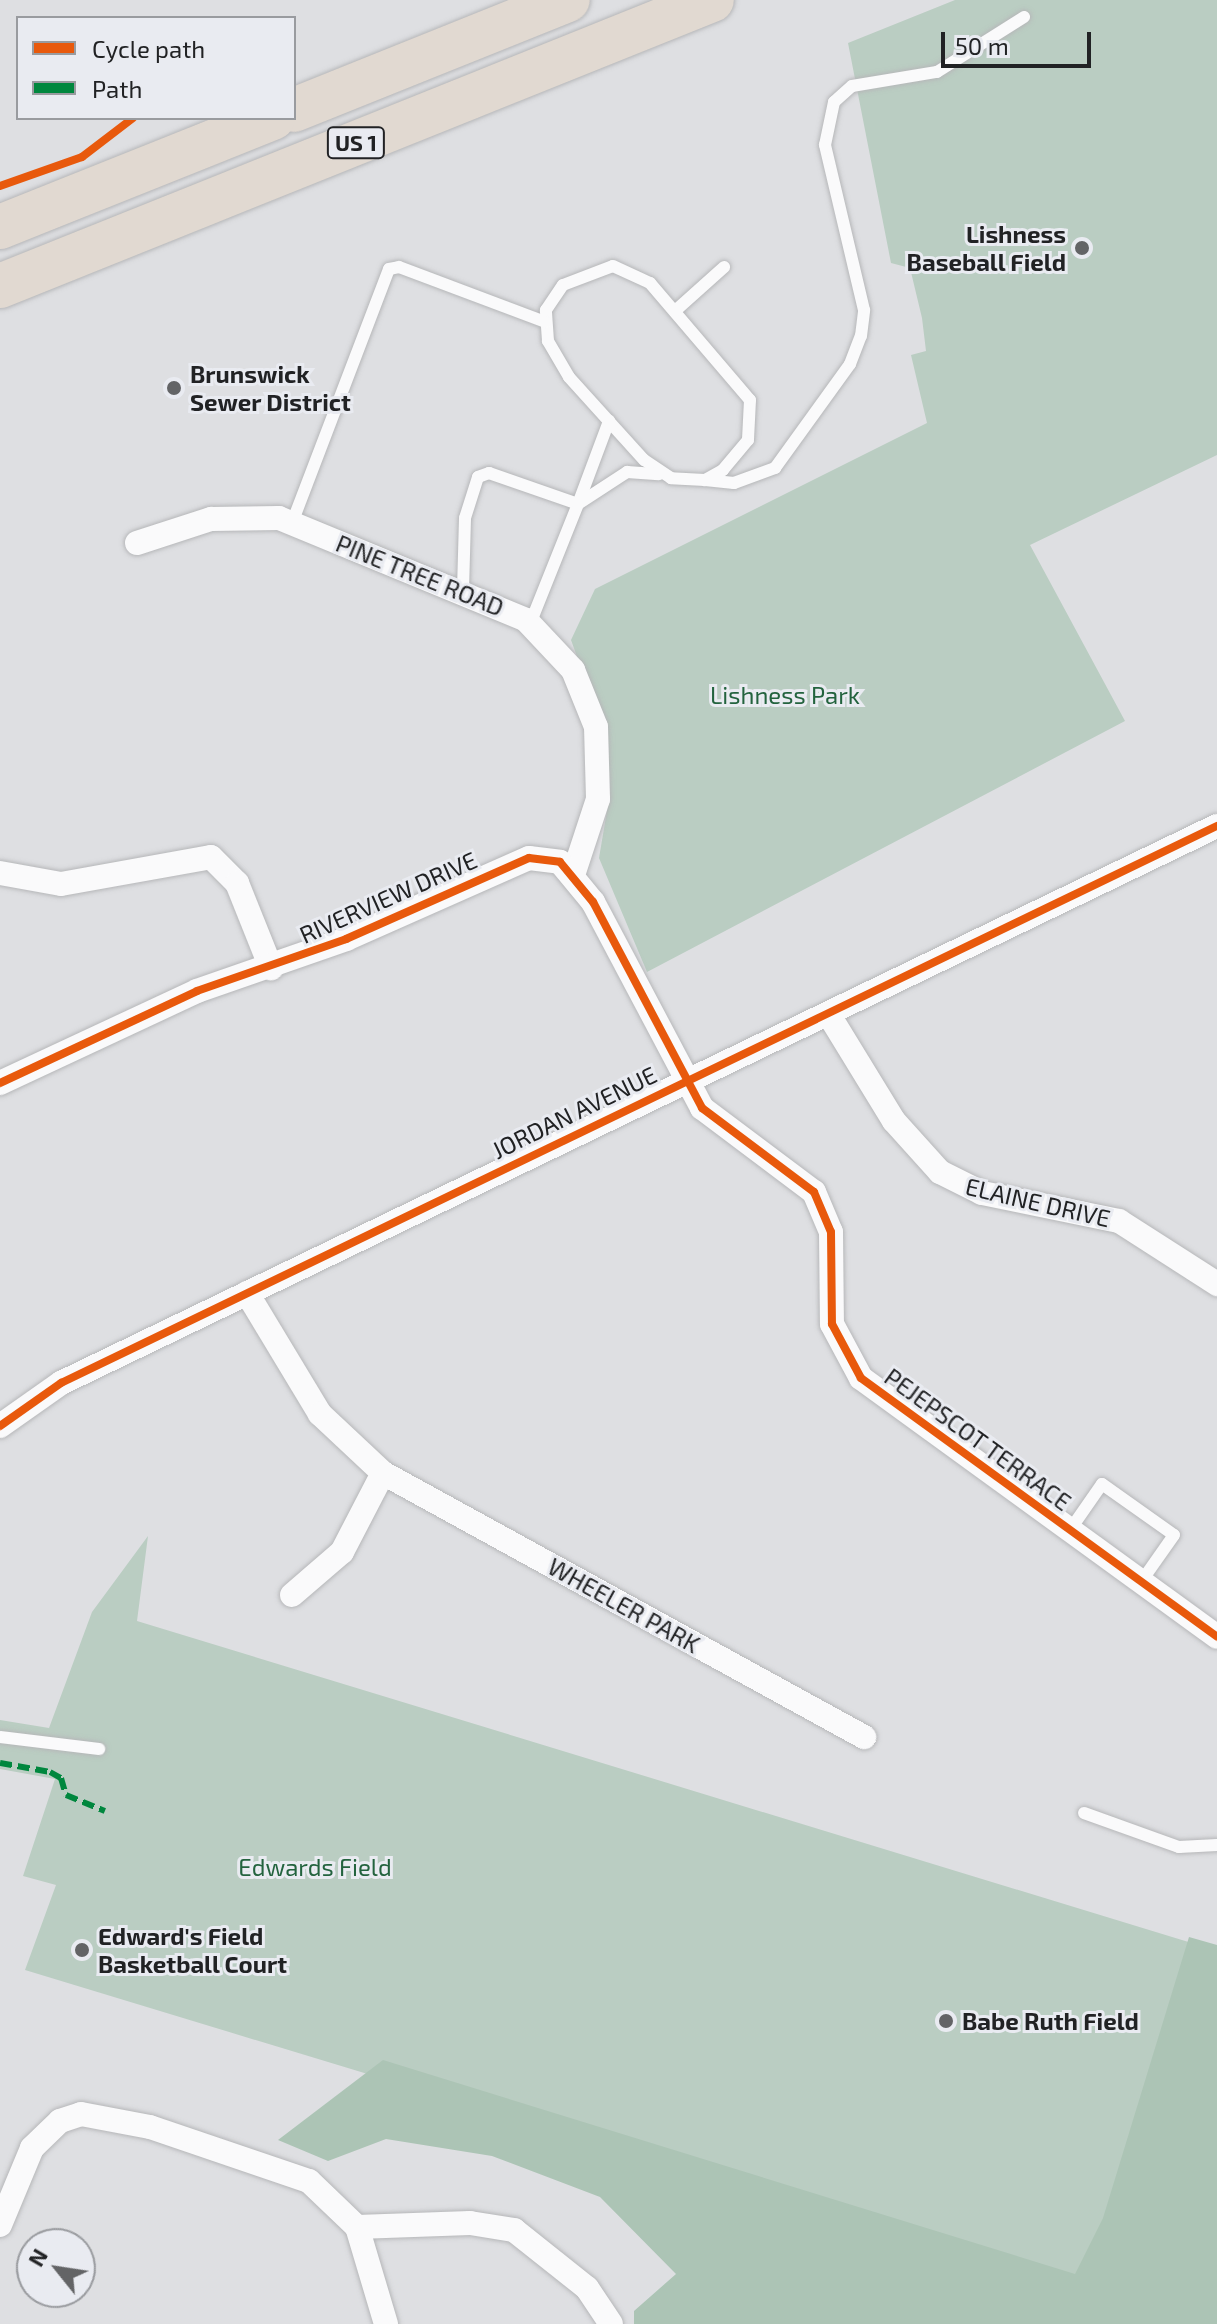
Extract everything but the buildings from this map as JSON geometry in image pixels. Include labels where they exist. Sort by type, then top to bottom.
[{"type":"highway","name":"US 1","points":[[296,109],[568,0]]},
{"type":"highway","name":"US 1","points":[[0,286],[712,0]]},
{"type":"highway","points":[[0,227],[268,120]]},
{"type":"street","name":"PINE TREE ROAD","points":[[137,543],[238,515],[292,523],[463,590],[530,624],[573,670],[596,727],[598,799],[574,872]]},
{"type":"street","name":"JORDAN AVENUE","points":[[0,1426],[61,1383],[684,1082],[1213,835]]},
{"type":"street","points":[[0,873],[61,884],[211,857],[237,883],[271,968]]},
{"type":"street","name":"RIVERVIEW DRIVE","points":[[0,1083],[197,991],[271,968],[529,858],[574,872]]},
{"type":"street","points":[[574,872],[684,1082]]},
{"type":"street","name":"ELAINE DRIVE","points":[[829,1015],[894,1121],[960,1185],[1119,1221],[1217,1284]]},
{"type":"street","name":"PEJEPSCOT TERRACE","points":[[684,1082],[702,1108],[814,1192],[831,1232],[832,1324],[861,1378],[1217,1637]]},
{"type":"street","name":"WHEELER PARK","points":[[247,1293],[320,1414],[383,1473],[864,1737]]},
{"type":"street","points":[[292,1595],[342,1552],[383,1473]]},
{"type":"street","points":[[0,2225],[32,2148],[60,2121],[81,2114],[105,2114],[297,2176],[357,2227],[386,2324]]},
{"type":"street","points":[[357,2227],[470,2223],[514,2230],[587,2288],[611,2324]]},
{"type":"lane","points":[[578,504],[627,472],[734,483],[775,468],[850,364],[861,336],[864,310],[825,145],[838,96],[852,86],[937,72],[1024,17]]},
{"type":"lane","points":[[292,523],[389,269],[399,267],[545,322]]},
{"type":"lane","points":[[671,478],[609,421],[556,359],[545,322],[563,285],[596,267],[642,277],[750,400],[748,440],[705,480]]},
{"type":"lane","points":[[675,311],[724,267]]},
{"type":"lane","points":[[530,624],[609,421]]},
{"type":"lane","points":[[463,590],[465,518],[478,477],[489,473],[578,504]]},
{"type":"lane","points":[[1070,1530],[1102,1484],[1174,1535],[1141,1582]]},
{"type":"lane","points":[[0,1737],[99,1749]]},
{"type":"lane","points":[[1084,1813],[1179,1847],[1217,1845]]},
{"type":"green space","name":"Lishness Park","points":[[955,0],[1217,0],[1217,455],[1030,545],[1125,721],[647,972],[599,858],[610,793],[608,742],[571,640],[595,589],[927,423],[911,355],[926,351],[922,318],[910,268],[891,263],[848,43]]},
{"type":"green space","name":"Edwards Field","points":[[148,1536],[137,1621],[1195,1944],[1092,2294],[25,1970],[56,1885],[23,1876],[55,1779],[0,1769],[0,1720],[49,1728],[92,1612]]},
{"type":"green space","points":[[1189,1937],[1217,1945],[1217,2324],[634,2324],[634,2311],[676,2274],[600,2197],[492,2156],[386,2139],[328,2161],[278,2140],[383,2060],[1075,2274],[1103,2218]]},
{"type":"marked path","points":[[0,1763],[50,1772],[61,1778],[66,1795],[105,1811]]},
{"type":"cycle path","points":[[0,186],[82,157],[130,120]]},
{"type":"cycle path","points":[[0,1426],[61,1383],[1217,826]]},
{"type":"cycle path","points":[[0,1083],[197,991],[346,939],[529,858],[560,862],[593,902],[702,1108],[814,1192],[831,1232],[832,1324],[861,1378],[1217,1637]]},
{"type":"place","name":"Lishness Baseball Field","points":[[1082,248]]},
{"type":"place","name":"Brunswick Sewer District","points":[[174,388]]},
{"type":"place","name":"Edward's Field Basketball Court","points":[[82,1950]]},
{"type":"place","name":"Babe Ruth Field","points":[[946,2021]]}]
